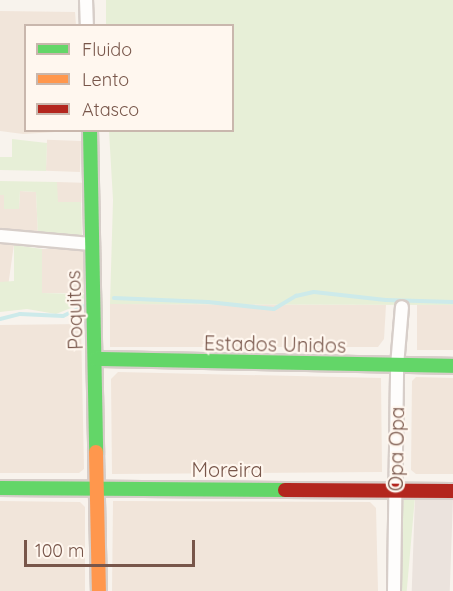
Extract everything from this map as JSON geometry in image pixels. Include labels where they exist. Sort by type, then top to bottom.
[{"type":"street","points":[[86,0],[87,24]]},
{"type":"street","name":"Poquitos","points":[[90,132],[99,591]]},
{"type":"street","points":[[0,236],[91,244]]},
{"type":"street","name":"Opa Opa","points":[[394,591],[397,366],[402,307]]},
{"type":"street","name":"Estados Unidos","points":[[96,359],[453,366]]},
{"type":"street","name":"Moreira","points":[[0,488],[453,490]]},
{"type":"shaded area","points":[[0,11],[75,12],[76,24],[24,24],[24,132],[55,132],[23,134],[0,131]]},
{"type":"shaded area","points":[[47,140],[81,141],[80,172],[46,171]]},
{"type":"shaded area","points":[[57,182],[82,183],[81,203],[56,202]]},
{"type":"shaded area","points":[[20,191],[36,192],[38,236],[0,232],[0,195],[4,195],[19,209]]},
{"type":"shaded area","points":[[0,243],[14,245],[8,284],[0,282]]},
{"type":"shaded area","points":[[42,249],[85,249],[85,293],[42,293]]},
{"type":"shaded area","points":[[110,304],[386,305],[384,339],[378,347],[110,347]]},
{"type":"shaded area","points":[[417,305],[453,305],[453,350],[417,350]]},
{"type":"shaded area","points":[[81,324],[84,469],[79,473],[0,473],[0,325]]},
{"type":"shaded area","points":[[118,372],[381,378],[382,472],[112,474],[111,379]]},
{"type":"shaded area","points":[[416,377],[453,378],[453,474],[416,474],[411,470],[412,381]]},
{"type":"shaded area","points":[[415,497],[453,498],[450,591],[412,591]]},
{"type":"shaded area","points":[[0,501],[80,502],[85,507],[85,591],[0,591]]},
{"type":"shaded area","points":[[113,501],[370,502],[376,508],[378,591],[112,591]]},
{"type":"green space","points":[[106,0],[453,0],[453,305],[110,304],[113,200],[109,132],[234,132],[234,24],[106,24]]},
{"type":"green space","points":[[12,139],[47,143],[46,171],[0,170],[0,157],[12,157]]},
{"type":"green space","points":[[0,181],[57,182],[58,202],[81,202],[82,236],[38,236],[36,192],[20,191],[19,209],[4,209],[4,195],[0,195]]},
{"type":"green space","points":[[14,245],[42,249],[42,293],[86,294],[81,304],[56,314],[27,309],[0,312],[0,282],[14,281]]},
{"type":"green space","points":[[404,496],[415,497],[407,591],[396,591]]},
{"type":"waterway","points":[[114,298],[208,302],[274,309],[296,296],[314,292],[386,300],[453,302]]},
{"type":"waterway","points":[[0,319],[20,314],[63,316],[89,304]]},
{"type":"traffic: fast","points":[[90,132],[96,452]]},
{"type":"traffic: fast","points":[[96,359],[453,366]]},
{"type":"traffic: fast","points":[[0,488],[285,490]]},
{"type":"traffic: slow","points":[[96,452],[99,591]]},
{"type":"traffic: jam","points":[[285,490],[453,491]]}]
